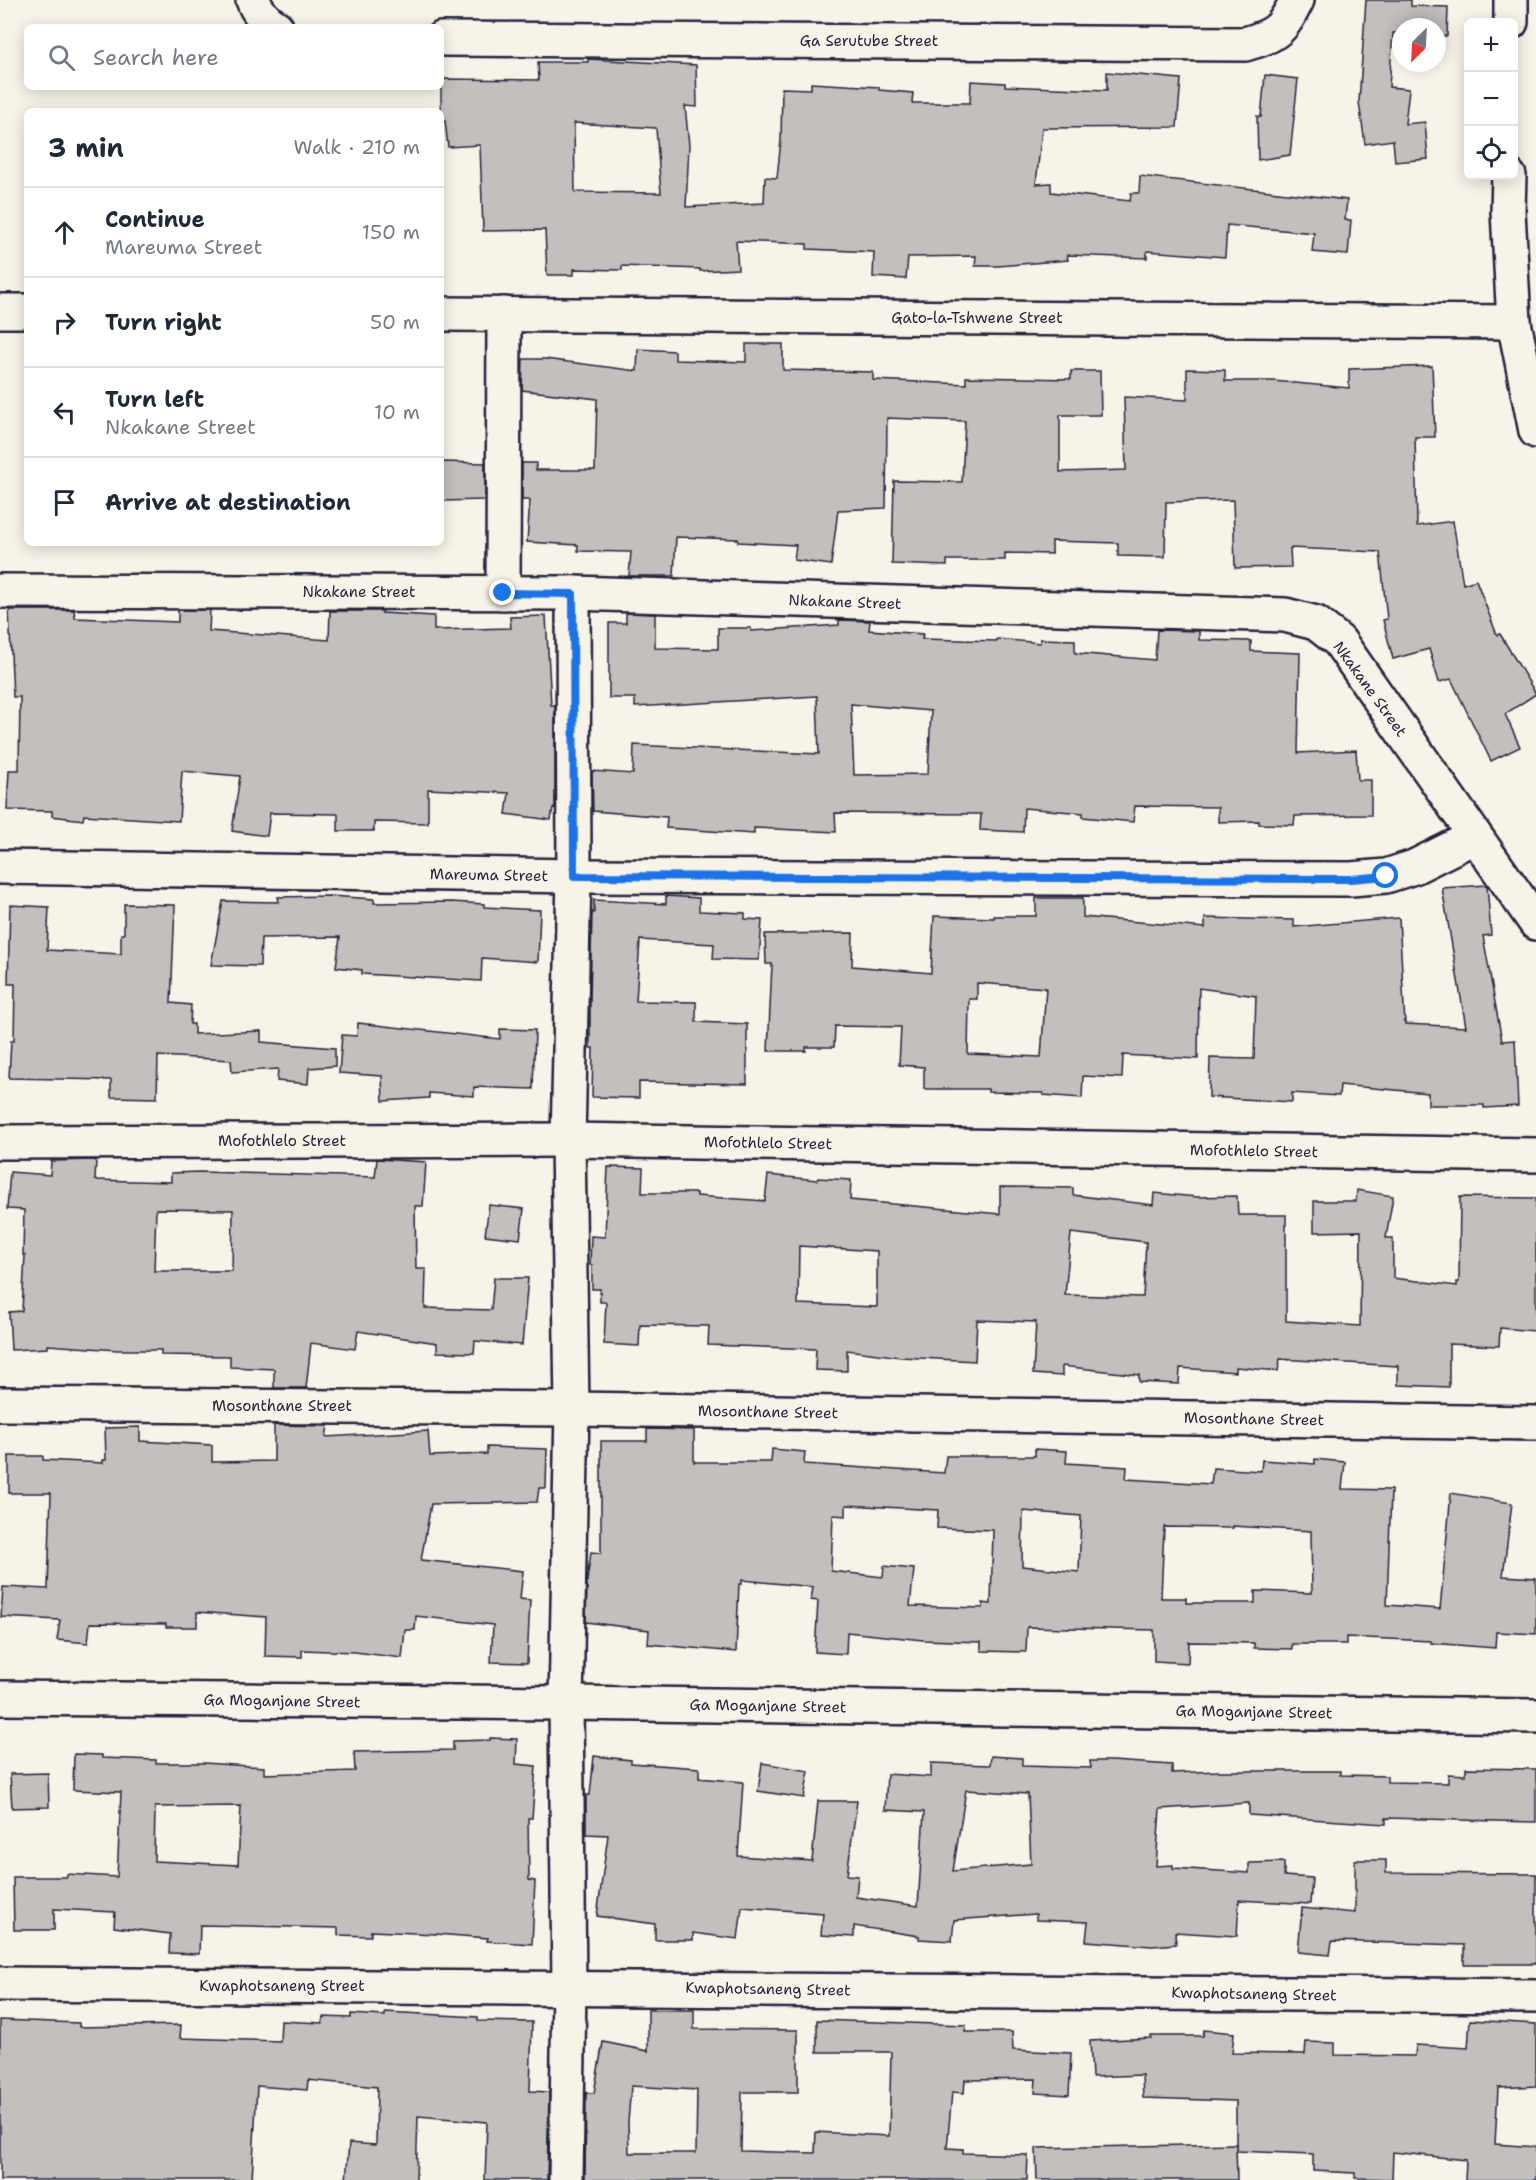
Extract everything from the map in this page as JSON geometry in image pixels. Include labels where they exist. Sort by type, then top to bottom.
[{"type":"street","points":[[1510,18],[1511,0]]},
{"type":"street","name":"Ga Serutube Street","points":[[444,39],[1245,44],[1270,37],[1292,9]]},
{"type":"street","points":[[1509,180],[1508,211],[1514,322],[1536,431]]},
{"type":"street","points":[[0,311],[24,311]]},
{"type":"street","name":"Gato-la-Tshwene Street","points":[[444,314],[1514,322]]},
{"type":"street","points":[[503,593],[504,314]]},
{"type":"street","name":"Nkakane Street","points":[[0,591],[573,594],[1285,615],[1316,623],[1339,641],[1536,923]]},
{"type":"street","points":[[566,2180],[569,1987],[566,1703],[572,1408],[568,1140],[574,876],[573,594]]},
{"type":"street","name":"Mareuma Street","points":[[0,867],[574,876],[1351,879],[1386,876],[1414,867],[1474,837]]},
{"type":"street","name":"Mofothlelo Street","points":[[0,1142],[568,1140],[1536,1155]]},
{"type":"street","name":"Mosonthane Street","points":[[0,1404],[572,1408],[1536,1423]]},
{"type":"street","name":"Ga Moganjane Street","points":[[0,1698],[1536,1716]]},
{"type":"street","name":"Kwaphotsaneng Street","points":[[0,1984],[1536,1996]]},
{"type":"building","points":[[1366,0],[1411,0],[1411,6],[1448,7],[1447,36],[1446,18],[1392,18],[1389,87],[1409,89],[1405,124],[1425,122],[1428,159],[1395,162],[1393,140],[1365,144],[1359,102]]},
{"type":"building","points":[[588,59],[696,65],[697,107],[685,106],[689,145],[686,207],[764,203],[765,177],[777,178],[781,140],[782,88],[811,89],[811,83],[879,87],[879,90],[913,93],[912,103],[970,103],[971,81],[1005,83],[1005,86],[1107,90],[1107,72],[1181,79],[1177,127],[1042,128],[1036,184],[1051,183],[1051,192],[1130,201],[1131,193],[1139,193],[1140,176],[1347,200],[1345,220],[1351,220],[1348,255],[1312,252],[1314,233],[1227,225],[1225,257],[1147,251],[1147,258],[1067,255],[1068,260],[975,266],[976,256],[908,257],[906,279],[873,277],[874,252],[807,249],[807,244],[736,241],[738,269],[700,271],[700,269],[622,266],[622,270],[574,269],[574,275],[547,275],[545,230],[483,231],[480,145],[448,147],[444,108],[441,108],[441,90],[444,90],[444,79],[539,80],[538,62],[588,62]],"holes":[[[574,123],[656,128],[661,193],[575,192]]]},
{"type":"building","points":[[1265,75],[1298,79],[1290,155],[1258,160],[1257,116],[1261,117]]},
{"type":"building","points":[[746,344],[783,344],[783,370],[873,372],[873,380],[966,384],[966,377],[1071,379],[1071,371],[1100,371],[1101,415],[1060,415],[1060,472],[1126,470],[1124,397],[1187,400],[1187,369],[1225,370],[1225,381],[1273,381],[1349,388],[1349,369],[1432,366],[1435,437],[1415,437],[1417,526],[1453,521],[1463,584],[1476,580],[1497,635],[1500,634],[1536,694],[1505,714],[1520,747],[1491,761],[1451,679],[1439,682],[1429,649],[1393,659],[1383,620],[1387,619],[1380,552],[1290,548],[1291,567],[1235,568],[1233,500],[1166,502],[1165,557],[1118,556],[1118,543],[1052,541],[1052,554],[1005,553],[1005,560],[947,560],[947,566],[892,564],[894,481],[962,482],[965,421],[887,418],[886,508],[838,510],[831,565],[794,560],[796,545],[738,542],[738,539],[676,537],[674,576],[629,576],[631,552],[578,551],[578,545],[527,542],[530,500],[522,500],[522,463],[536,463],[536,470],[595,470],[597,399],[522,390],[523,359],[545,359],[637,371],[638,349],[675,351],[675,360],[746,362]]},
{"type":"building","points":[[444,462],[485,463],[485,500],[444,501]]},
{"type":"building","points":[[9,610],[74,610],[75,618],[178,622],[178,610],[210,610],[209,631],[329,640],[330,611],[383,611],[382,613],[434,616],[434,630],[511,628],[510,617],[546,616],[551,705],[555,705],[555,809],[553,808],[551,820],[506,814],[509,793],[428,789],[428,823],[374,822],[374,831],[338,831],[338,814],[270,813],[267,836],[232,831],[240,776],[182,771],[179,821],[84,815],[83,820],[52,816],[52,811],[7,810],[9,770],[19,770],[20,697],[13,697]]},
{"type":"building","points":[[626,613],[655,614],[655,648],[718,649],[718,628],[751,628],[751,631],[839,625],[839,620],[870,621],[869,630],[923,634],[922,639],[997,641],[997,639],[1040,643],[1040,639],[1075,640],[1075,653],[1155,660],[1157,630],[1199,631],[1199,640],[1251,641],[1251,651],[1300,653],[1298,753],[1356,750],[1358,780],[1371,780],[1371,815],[1295,816],[1294,825],[1259,824],[1259,821],[1218,822],[1218,807],[1135,806],[1133,822],[1083,817],[1083,813],[1024,808],[1023,832],[980,830],[981,814],[835,813],[836,832],[754,828],[754,834],[666,828],[667,817],[593,811],[592,771],[633,774],[634,745],[819,754],[817,696],[635,707],[635,698],[609,698],[609,623],[626,623]],"holes":[[[851,704],[931,711],[928,774],[854,775]]]},
{"type":"building","points":[[1487,885],[1491,935],[1483,936],[1502,1041],[1515,1040],[1518,1106],[1484,1108],[1484,1105],[1428,1105],[1428,1093],[1340,1085],[1339,1096],[1292,1093],[1292,1102],[1209,1097],[1210,1058],[1254,1059],[1256,996],[1199,988],[1198,1059],[1123,1055],[1122,1078],[1083,1076],[1082,1098],[1043,1095],[1043,1093],[988,1092],[988,1089],[924,1089],[924,1067],[899,1065],[901,1027],[835,1026],[834,1047],[806,1047],[806,1051],[768,1051],[772,964],[766,964],[765,934],[853,933],[852,966],[931,973],[934,916],[994,918],[994,916],[1036,916],[1036,898],[1083,898],[1083,917],[1205,928],[1205,918],[1294,920],[1294,927],[1399,918],[1405,1024],[1466,1027],[1442,888]],"holes":[[[977,983],[1046,988],[1041,1057],[968,1054],[969,999],[977,999]]]},
{"type":"building","points":[[330,896],[374,899],[374,903],[452,902],[484,904],[484,907],[540,910],[538,962],[482,958],[481,981],[362,974],[362,970],[336,967],[340,937],[261,938],[260,966],[211,965],[223,901],[279,902],[278,897]]},
{"type":"building","points":[[666,896],[699,898],[699,911],[745,913],[745,919],[762,920],[759,960],[713,959],[714,944],[640,940],[636,1001],[696,1002],[696,1022],[747,1024],[747,1084],[639,1082],[639,1098],[592,1097],[593,1048],[590,1048],[590,1000],[594,900],[666,904]]},
{"type":"building","points":[[124,904],[175,905],[171,1003],[191,1005],[190,1024],[194,1024],[194,1034],[261,1031],[261,1042],[335,1048],[335,1066],[309,1068],[308,1084],[277,1081],[278,1069],[232,1072],[231,1060],[158,1056],[157,1098],[111,1097],[111,1080],[9,1078],[11,1041],[14,1041],[15,984],[8,984],[10,905],[49,907],[47,950],[121,954]]},
{"type":"building","points":[[358,1023],[500,1039],[500,1029],[535,1030],[533,1089],[474,1087],[474,1096],[429,1093],[429,1098],[383,1101],[382,1076],[339,1073],[342,1035],[357,1036]]},
{"type":"building","points":[[377,1159],[426,1162],[423,1206],[415,1206],[416,1269],[426,1269],[425,1308],[491,1310],[494,1278],[528,1278],[522,1345],[475,1341],[474,1353],[437,1352],[437,1343],[358,1331],[355,1349],[311,1343],[306,1388],[274,1388],[274,1369],[230,1367],[230,1356],[161,1355],[161,1350],[118,1350],[48,1345],[48,1348],[11,1350],[9,1312],[22,1311],[25,1255],[23,1255],[24,1210],[7,1209],[10,1172],[50,1175],[51,1161],[96,1160],[95,1180],[171,1182],[171,1173],[200,1172],[375,1177]],"holes":[[[156,1209],[233,1210],[232,1271],[154,1271]]]},
{"type":"building","points":[[608,1167],[643,1168],[642,1193],[697,1193],[697,1196],[765,1201],[768,1175],[817,1180],[818,1178],[851,1180],[850,1200],[1000,1214],[1000,1187],[1073,1188],[1073,1195],[1153,1205],[1154,1193],[1197,1197],[1237,1196],[1238,1215],[1286,1215],[1286,1321],[1360,1326],[1361,1231],[1314,1232],[1314,1201],[1356,1201],[1357,1190],[1393,1196],[1386,1238],[1393,1238],[1393,1278],[1457,1286],[1459,1282],[1460,1197],[1536,1198],[1536,1331],[1500,1328],[1499,1346],[1449,1344],[1449,1387],[1398,1385],[1398,1366],[1280,1359],[1278,1371],[1236,1367],[1236,1372],[1180,1368],[1179,1384],[1139,1382],[1139,1375],[1062,1366],[1062,1376],[1033,1374],[1036,1322],[977,1320],[975,1361],[901,1357],[847,1350],[847,1371],[815,1370],[816,1349],[708,1345],[709,1326],[640,1325],[639,1346],[604,1344],[606,1302],[600,1302],[600,1289],[592,1289],[592,1265],[590,1265],[591,1236],[605,1237]],"holes":[[[1071,1233],[1146,1242],[1143,1297],[1065,1295]],[[799,1246],[877,1251],[877,1307],[798,1304]]]},
{"type":"building","points":[[489,1205],[524,1209],[520,1239],[485,1235]]},
{"type":"building","points":[[274,1425],[328,1426],[326,1437],[428,1431],[430,1456],[487,1454],[487,1447],[547,1449],[546,1488],[539,1488],[537,1502],[431,1504],[421,1560],[523,1571],[520,1599],[530,1600],[527,1663],[491,1662],[493,1625],[416,1616],[415,1630],[405,1630],[402,1658],[355,1652],[302,1650],[302,1657],[265,1656],[266,1617],[197,1612],[197,1627],[166,1627],[166,1624],[90,1623],[88,1643],[57,1640],[60,1620],[1,1617],[3,1587],[48,1589],[51,1493],[9,1493],[9,1456],[43,1456],[43,1460],[103,1463],[103,1460],[106,1460],[105,1428],[140,1427],[140,1441],[212,1445],[212,1462],[274,1461]]},
{"type":"building","points":[[647,1429],[694,1430],[694,1462],[771,1462],[772,1449],[805,1452],[804,1464],[944,1473],[946,1456],[1035,1456],[1035,1449],[1067,1451],[1066,1463],[1127,1467],[1126,1479],[1211,1484],[1213,1468],[1261,1471],[1262,1460],[1315,1464],[1315,1459],[1345,1462],[1342,1489],[1391,1490],[1387,1605],[1440,1609],[1451,1493],[1512,1503],[1503,1576],[1536,1578],[1536,1634],[1496,1632],[1495,1648],[1431,1643],[1431,1641],[1346,1637],[1346,1644],[1292,1644],[1292,1649],[1254,1648],[1254,1643],[1189,1642],[1188,1663],[1154,1661],[1154,1630],[1027,1627],[1026,1652],[981,1651],[981,1642],[923,1640],[847,1632],[846,1654],[815,1652],[818,1601],[811,1600],[813,1587],[742,1580],[742,1584],[739,1584],[736,1652],[648,1644],[649,1630],[586,1622],[587,1580],[591,1552],[601,1553],[601,1441],[647,1441]],"holes":[[[846,1505],[938,1510],[937,1528],[993,1530],[991,1604],[983,1603],[983,1608],[910,1606],[914,1569],[884,1566],[883,1577],[831,1571],[833,1515],[846,1516]],[[1023,1511],[1081,1516],[1079,1572],[1022,1566]],[[1233,1526],[1311,1531],[1312,1593],[1255,1591],[1255,1603],[1186,1603],[1186,1598],[1161,1598],[1164,1527],[1233,1528]]]},
{"type":"building","points":[[490,1738],[517,1739],[516,1764],[536,1766],[532,1818],[528,1818],[529,1880],[535,1881],[532,1944],[436,1934],[371,1931],[371,1936],[338,1935],[338,1928],[200,1925],[199,1954],[169,1953],[170,1934],[114,1927],[115,1912],[54,1909],[54,1930],[14,1930],[13,1877],[67,1877],[67,1874],[117,1877],[121,1792],[73,1790],[74,1754],[102,1755],[102,1758],[156,1760],[156,1763],[264,1767],[264,1774],[355,1771],[354,1752],[453,1750],[453,1741],[490,1740]],"holes":[[[241,1806],[238,1865],[154,1861],[155,1807]]]},
{"type":"building","points":[[594,1756],[631,1760],[631,1763],[699,1768],[699,1778],[743,1782],[738,1856],[812,1861],[818,1801],[857,1801],[847,1875],[858,1876],[856,1897],[918,1906],[924,1812],[885,1810],[887,1774],[931,1777],[931,1763],[990,1765],[991,1756],[1022,1758],[1022,1766],[1091,1768],[1090,1761],[1112,1761],[1172,1765],[1172,1773],[1340,1771],[1340,1775],[1387,1776],[1387,1782],[1448,1783],[1448,1774],[1466,1775],[1466,1768],[1536,1769],[1536,1822],[1386,1818],[1386,1824],[1249,1815],[1249,1803],[1160,1809],[1156,1866],[1173,1865],[1173,1868],[1249,1873],[1249,1863],[1284,1862],[1284,1876],[1312,1878],[1310,1904],[1239,1900],[1237,1936],[1175,1932],[1176,1944],[1152,1946],[1086,1941],[1088,1922],[1036,1920],[1036,1914],[954,1920],[952,1941],[919,1939],[919,1936],[854,1926],[854,1937],[821,1935],[823,1913],[742,1907],[738,1939],[693,1933],[693,1940],[655,1940],[655,1924],[597,1916],[608,1835],[586,1834],[586,1795],[590,1795]],"holes":[[[966,1790],[1028,1794],[1031,1864],[953,1871]]]},
{"type":"building","points":[[762,1763],[809,1771],[804,1798],[758,1791]]},
{"type":"building","points":[[48,1773],[49,1807],[12,1808],[10,1774]]},
{"type":"building","points":[[1355,1860],[1386,1860],[1386,1873],[1536,1874],[1536,1964],[1464,1964],[1464,1945],[1332,1941],[1330,1955],[1298,1952],[1302,1908],[1355,1913]]},
{"type":"building","points":[[648,2010],[694,2010],[694,2029],[798,2030],[798,2092],[742,2092],[741,2151],[815,2153],[816,2132],[889,2136],[891,2052],[817,2052],[817,2020],[966,2025],[965,2032],[1012,2032],[1013,2050],[1071,2053],[1069,2095],[1035,2093],[1036,2079],[965,2080],[964,2093],[952,2092],[947,2148],[963,2149],[963,2153],[1028,2155],[1027,2180],[585,2180],[586,2093],[594,2093],[603,2042],[648,2051]],"holes":[[[631,2086],[697,2090],[696,2153],[629,2153],[628,2122]]]},
{"type":"building","points":[[385,2012],[478,2017],[478,2021],[532,2022],[530,2091],[549,2092],[547,2180],[485,2180],[487,2122],[418,2116],[416,2180],[346,2180],[349,2143],[376,2145],[377,2087],[308,2080],[307,2090],[257,2086],[252,2180],[0,2180],[0,2020],[79,2023],[79,2027],[181,2025],[180,2038],[280,2041],[281,2021],[322,2023],[323,2017],[351,2018],[351,2014],[385,2016]]},
{"type":"building","points":[[1470,2020],[1536,2024],[1536,2086],[1498,2088],[1495,2144],[1536,2147],[1536,2180],[1465,2180],[1466,2160],[1393,2152],[1392,2179],[1355,2178],[1355,2173],[1313,2171],[1313,2154],[1236,2151],[1236,2101],[1143,2098],[1142,2075],[1092,2077],[1090,2041],[1151,2038],[1151,2036],[1203,2036],[1204,2030],[1234,2033],[1232,2053],[1305,2054],[1306,2042],[1335,2043],[1335,2055],[1415,2056],[1416,2045],[1468,2048]]},
{"type":"building","points":[[1236,2144],[1237,2180],[1037,2180],[1036,2148]]},
{"type":"route","points":[[503,593],[573,594],[574,876],[1351,879],[1386,876]]}]
